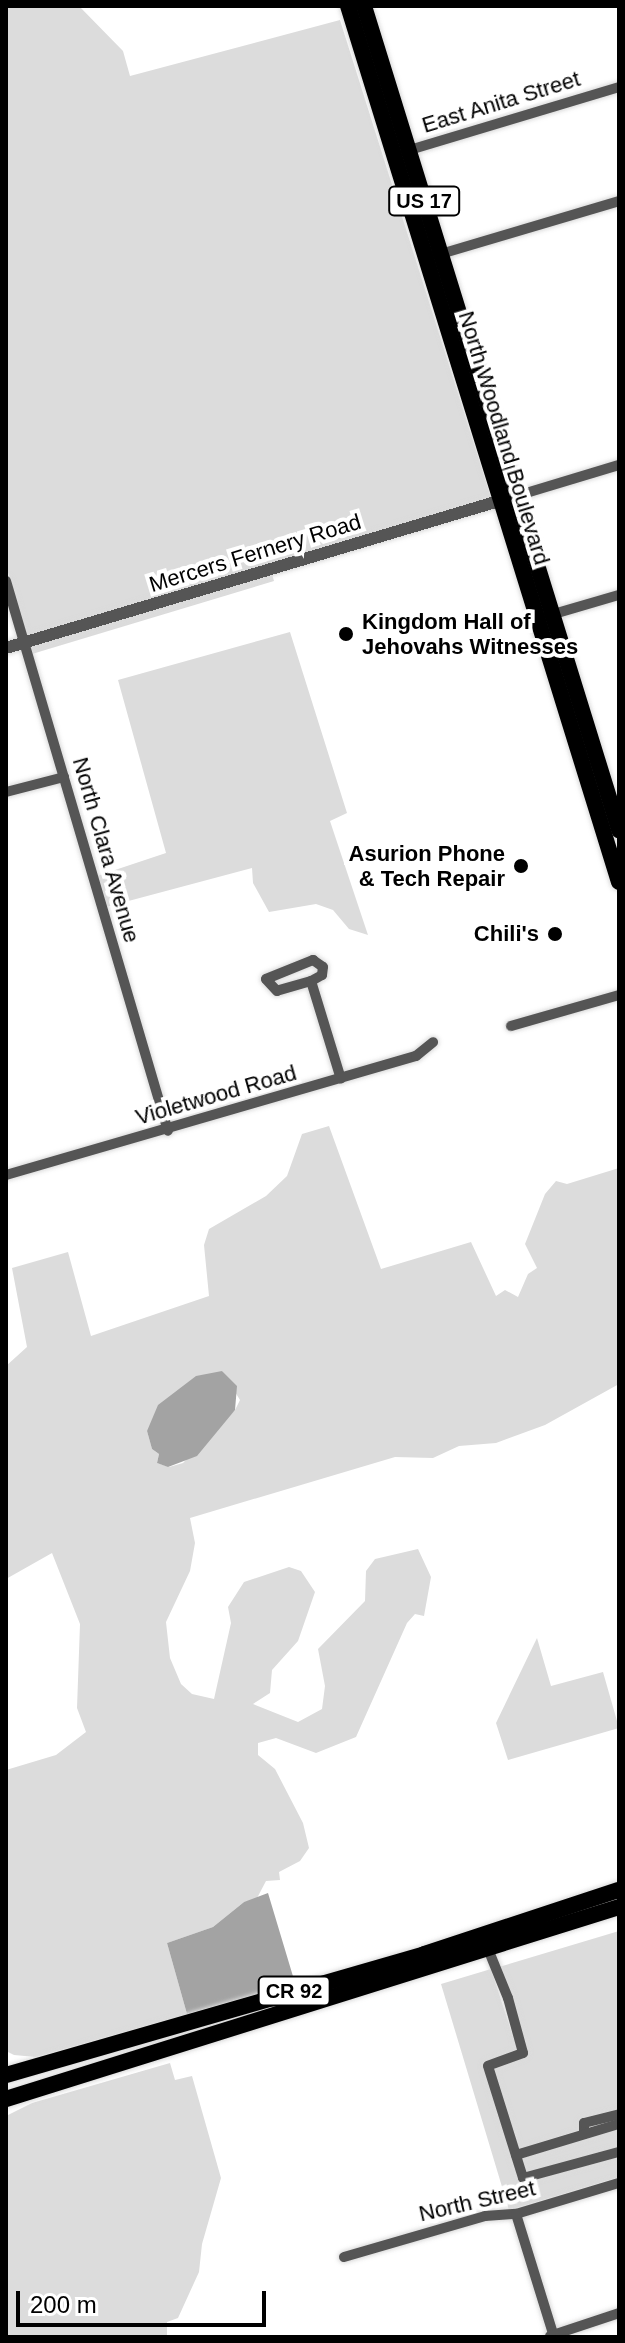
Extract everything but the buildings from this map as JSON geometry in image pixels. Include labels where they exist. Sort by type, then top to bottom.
[{"type":"main road","name":"North Woodland Boulevard","points":[[348,6],[401,152]]},
{"type":"main road","name":"North Woodland Boulevard","points":[[364,6],[401,152],[581,735],[619,882]]},
{"type":"main road","name":"North Woodland Boulevard","points":[[581,735],[619,830]]},
{"type":"main road","name":"CR 92","points":[[6,2075],[163,2029],[425,1961],[488,1949],[619,1890]]},
{"type":"main road","name":"CR 92","points":[[6,2099],[173,2050],[425,1961],[547,1922],[619,1907]]},
{"type":"street","name":"East Anita Street","points":[[401,152],[619,87]]},
{"type":"street","points":[[433,257],[619,201]]},
{"type":"street","points":[[508,498],[619,465]]},
{"type":"street","name":"Mercers Fernery Road","points":[[6,648],[508,498]]},
{"type":"street","name":"North Clara Avenue","points":[[6,581],[168,1131]]},
{"type":"street","points":[[545,616],[619,595]]},
{"type":"street","points":[[6,792],[64,777]]},
{"type":"street","points":[[318,961],[322,975],[311,981],[277,991],[266,979],[272,972],[318,961]]},
{"type":"street","points":[[311,981],[341,1079]]},
{"type":"street","points":[[511,1026],[619,995]]},
{"type":"street","name":"Violetwood Road","points":[[6,1175],[168,1131],[416,1056],[433,1042]]},
{"type":"street","points":[[488,1949],[508,1998],[523,2053],[488,2066],[527,2180],[619,2152]]},
{"type":"street","points":[[584,2134],[584,2123],[619,2114]]},
{"type":"street","points":[[516,2155],[619,2124]]},
{"type":"street","name":"North Street","points":[[344,2257],[485,2216],[516,2214],[619,2183]]},
{"type":"street","points":[[516,2214],[552,2336],[619,2313]]},
{"type":"shaded area","points":[[6,6],[79,6],[123,51],[130,76],[340,20],[491,498],[27,637],[6,566]]},
{"type":"shaded area","points":[[272,574],[274,581],[32,654],[30,646]]},
{"type":"shaded area","points":[[290,632],[347,813],[330,821],[368,935],[349,929],[333,910],[316,904],[269,912],[253,883],[252,868],[106,907],[97,876],[166,853],[118,680]]},
{"type":"shaded area","points":[[329,1126],[381,1269],[471,1242],[496,1296],[505,1290],[518,1297],[528,1274],[537,1268],[525,1244],[545,1194],[556,1181],[567,1184],[619,1168],[619,1384],[545,1425],[496,1443],[459,1446],[433,1458],[395,1457],[190,1518],[195,1543],[190,1571],[166,1622],[170,1658],[181,1684],[192,1694],[214,1699],[231,1623],[228,1607],[244,1582],[289,1567],[301,1571],[315,1592],[298,1641],[272,1670],[270,1693],[253,1704],[298,1722],[322,1709],[325,1686],[318,1649],[365,1601],[366,1571],[375,1559],[418,1549],[431,1577],[424,1616],[415,1614],[407,1623],[356,1737],[316,1753],[276,1738],[258,1743],[258,1755],[275,1769],[303,1823],[309,1848],[300,1861],[279,1872],[280,1880],[266,1881],[256,1900],[244,1902],[213,1927],[167,1943],[187,2014],[36,2057],[14,2055],[6,2051],[6,1770],[56,1755],[86,1732],[77,1708],[80,1624],[52,1553],[6,1579],[6,1366],[27,1347],[12,1268],[68,1252],[91,1336],[209,1296],[204,1245],[209,1229],[266,1196],[287,1176],[302,1134]],"holes":[[[222,1371],[240,1400],[235,1410],[183,1463],[169,1467],[157,1463],[159,1454],[152,1449],[147,1431]]]},
{"type":"shaded area","points":[[222,1371],[237,1386],[235,1410],[197,1456],[168,1467],[157,1463],[159,1454],[152,1449],[147,1431],[158,1405],[196,1376]]},
{"type":"shaded area","points":[[537,1638],[551,1686],[603,1672],[619,1728],[508,1760],[496,1723]]},
{"type":"shaded area","points":[[268,1893],[295,1983],[187,2014],[167,1943],[213,1927],[244,1902]]},
{"type":"shaded area","points":[[619,1931],[619,2109],[583,2118],[580,2130],[518,2149],[493,2072],[495,2067],[524,2057],[499,1967]]},
{"type":"shaded area","points":[[491,1969],[517,2049],[485,2064],[521,2183],[619,2157],[619,2177],[509,2210],[441,1984]]},
{"type":"shaded area","points":[[170,2063],[175,2080],[192,2076],[221,2178],[202,2244],[199,2272],[178,2318],[167,2322],[167,2337],[6,2337],[6,2116],[32,2103]]},
{"type":"shaded area","points":[[619,2129],[619,2147],[527,2175],[521,2158]]},
{"type":"place","name":"Kingdom Hall of Jehovahs Witnesses","points":[[346,634]]},
{"type":"place","name":"Asurion Phone & Tech Repair","points":[[521,866]]},
{"type":"place","name":"Chili's","points":[[555,934]]}]
